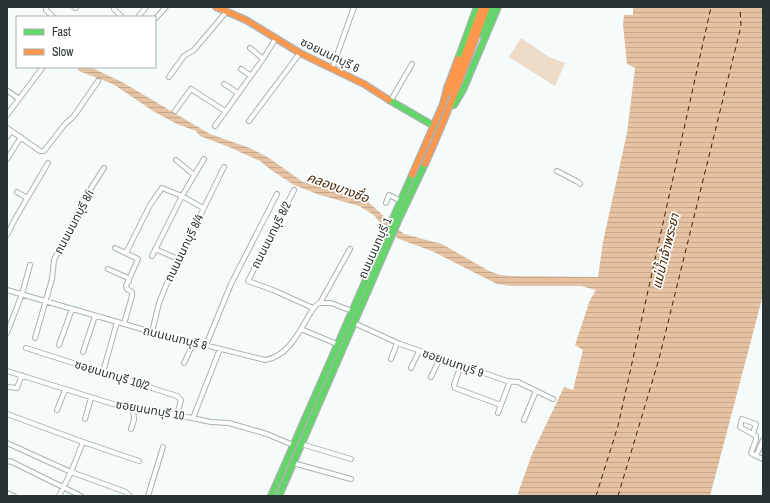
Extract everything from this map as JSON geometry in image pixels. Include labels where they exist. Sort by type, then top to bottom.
[{"type":"main road","name":"ซอยนนทบุรี 6","points":[[216,7],[246,20],[300,53],[364,84],[434,126]]},
{"type":"main road","name":"ถนนนนทบุรี 1","points":[[397,218],[401,201],[443,104],[447,88],[477,7]]},
{"type":"main road","points":[[443,104],[456,78],[482,7]]},
{"type":"main road","points":[[442,126],[463,90],[498,7]]},
{"type":"main road","name":"ถนนนนทบุรี 1","points":[[271,496],[352,311],[442,126],[490,8]]},
{"type":"main road","name":"ถนนนนทบุรี 1","points":[[279,496],[354,323],[386,241]]},
{"type":"street","points":[[46,7],[46,10],[52,16]]},
{"type":"street","points":[[114,7],[114,9],[121,16]]},
{"type":"street","points":[[139,16],[146,7]]},
{"type":"street","points":[[156,18],[166,7]]},
{"type":"street","points":[[332,69],[354,7]]},
{"type":"street","points":[[169,77],[184,56],[194,50],[227,11]]},
{"type":"street","points":[[215,126],[276,38]]},
{"type":"street","points":[[250,48],[263,58]]},
{"type":"street","points":[[249,121],[300,53]]},
{"type":"street","points":[[391,100],[412,64]]},
{"type":"street","points":[[7,116],[42,68]]},
{"type":"street","points":[[241,69],[251,76]]},
{"type":"street","points":[[7,137],[9,130],[40,150],[44,151],[65,124],[74,116],[98,81]]},
{"type":"street","points":[[224,84],[238,93]]},
{"type":"street","points":[[175,111],[191,89],[225,111]]},
{"type":"street","points":[[8,91],[19,99]]},
{"type":"street","points":[[7,159],[21,137]]},
{"type":"street","points":[[152,256],[182,196],[204,159]]},
{"type":"street","points":[[176,160],[194,175]]},
{"type":"street","points":[[7,235],[48,163]]},
{"type":"street","name":"ถนนนนทบุรี 8/4","points":[[152,332],[159,303],[166,283],[224,167]]},
{"type":"street","name":"ถนนนนทบุรี 8/i","points":[[35,338],[52,279],[54,260],[84,199],[104,168]]},
{"type":"street","points":[[557,171],[580,184]]},
{"type":"street","points":[[126,253],[150,205],[162,188],[182,196],[204,208]]},
{"type":"street","name":"ถนนนนทบุรี 8/2","points":[[294,190],[248,281],[273,290],[313,308]]},
{"type":"street","points":[[17,192],[27,198]]},
{"type":"street","points":[[206,346],[231,284],[276,194]]},
{"type":"street","points":[[386,203],[389,195],[401,201]]},
{"type":"street","points":[[115,248],[138,259],[126,288],[132,292],[132,296],[124,324]]},
{"type":"street","points":[[156,249],[178,259]]},
{"type":"street","name":"ถนนนนทบุรี 8","points":[[7,290],[152,332],[258,359],[268,360],[275,357],[292,342],[313,308],[320,303],[350,249]]},
{"type":"street","points":[[7,333],[22,294],[30,265]]},
{"type":"street","points":[[108,269],[128,278],[129,281]]},
{"type":"street","points":[[320,303],[331,303],[352,311]]},
{"type":"street","points":[[59,345],[72,309]]},
{"type":"street","points":[[83,352],[94,316]]},
{"type":"street","points":[[103,372],[117,322]]},
{"type":"street","name":"ซอยนนทบุรี 9","points":[[354,323],[397,343],[419,351],[510,381],[518,382],[553,399]]},
{"type":"street","points":[[301,329],[337,344]]},
{"type":"street","points":[[184,363],[194,342]]},
{"type":"street","points":[[391,359],[397,343]]},
{"type":"street","name":"ซอยนนทบุรี 10/2","points":[[26,348],[178,396],[181,400],[177,415]]},
{"type":"street","points":[[193,418],[220,349]]},
{"type":"street","points":[[411,368],[419,351]]},
{"type":"street","points":[[431,377],[440,358]]},
{"type":"street","points":[[461,365],[454,385],[455,388],[501,405]]},
{"type":"street","name":"ซอยนนทบุรี 10","points":[[7,371],[113,404],[211,422],[229,423],[267,434],[293,445]]},
{"type":"street","points":[[7,386],[16,389],[22,375]]},
{"type":"street","points":[[498,414],[510,381]]},
{"type":"street","points":[[57,410],[65,390]]},
{"type":"street","points":[[524,420],[536,391]]},
{"type":"street","points":[[85,419],[91,398]]},
{"type":"street","points":[[131,429],[134,420],[133,407]]},
{"type":"street","points":[[7,414],[139,461]]},
{"type":"street","points":[[754,433],[756,440],[752,453],[763,459]]},
{"type":"street","points":[[756,455],[763,440]]},
{"type":"street","points":[[59,496],[84,442]]},
{"type":"street","points":[[7,443],[71,472],[126,492],[130,496]]},
{"type":"street","points":[[301,444],[351,459]]},
{"type":"street","points":[[148,496],[163,447]]},
{"type":"street","points":[[7,462],[10,461],[81,496]]},
{"type":"street","points":[[293,463],[351,479]]},
{"type":"street","points":[[7,493],[14,496]]},
{"type":"shaded area","points":[[521,38],[549,57],[565,63],[555,86],[509,57]]},
{"type":"water","name":"แม่น้ำเจ้าพระยา","points":[[633,7],[763,7],[763,295],[710,496],[517,496],[532,454],[564,387],[573,390],[583,350],[575,345],[590,300],[596,290],[581,286],[512,286],[497,284],[432,251],[399,239],[384,228],[374,215],[359,206],[320,195],[294,185],[260,161],[200,136],[196,131],[177,124],[153,111],[113,84],[79,71],[77,68],[92,68],[122,82],[210,134],[250,148],[269,158],[303,182],[350,194],[367,201],[404,234],[442,244],[489,271],[500,275],[512,276],[598,277],[603,242],[627,133],[635,68],[627,64],[623,25],[624,15],[633,15]]},
{"type":"ferry route","points":[[596,496],[618,426],[711,7]]},
{"type":"ferry route","points":[[618,496],[659,359],[741,26],[740,7]]},
{"type":"traffic: fast","points":[[458,59],[477,7]]},
{"type":"traffic: fast","points":[[480,34],[492,7]]},
{"type":"traffic: fast","points":[[454,105],[463,90],[498,7]]},
{"type":"traffic: fast","points":[[389,100],[434,126]]},
{"type":"traffic: fast","points":[[279,496],[399,219],[425,164]]},
{"type":"traffic: fast","points":[[271,496],[412,175]]},
{"type":"traffic: slow","points":[[216,7],[246,20],[300,53],[364,84],[389,100]]},
{"type":"traffic: slow","points":[[448,93],[456,78],[482,7]]},
{"type":"traffic: slow","points":[[425,164],[450,105],[487,7]]},
{"type":"traffic: slow","points":[[412,175],[443,104],[447,88],[458,59]]},
{"type":"water label","name":"คลองบางซื่อ","points":[[338,187]]}]
